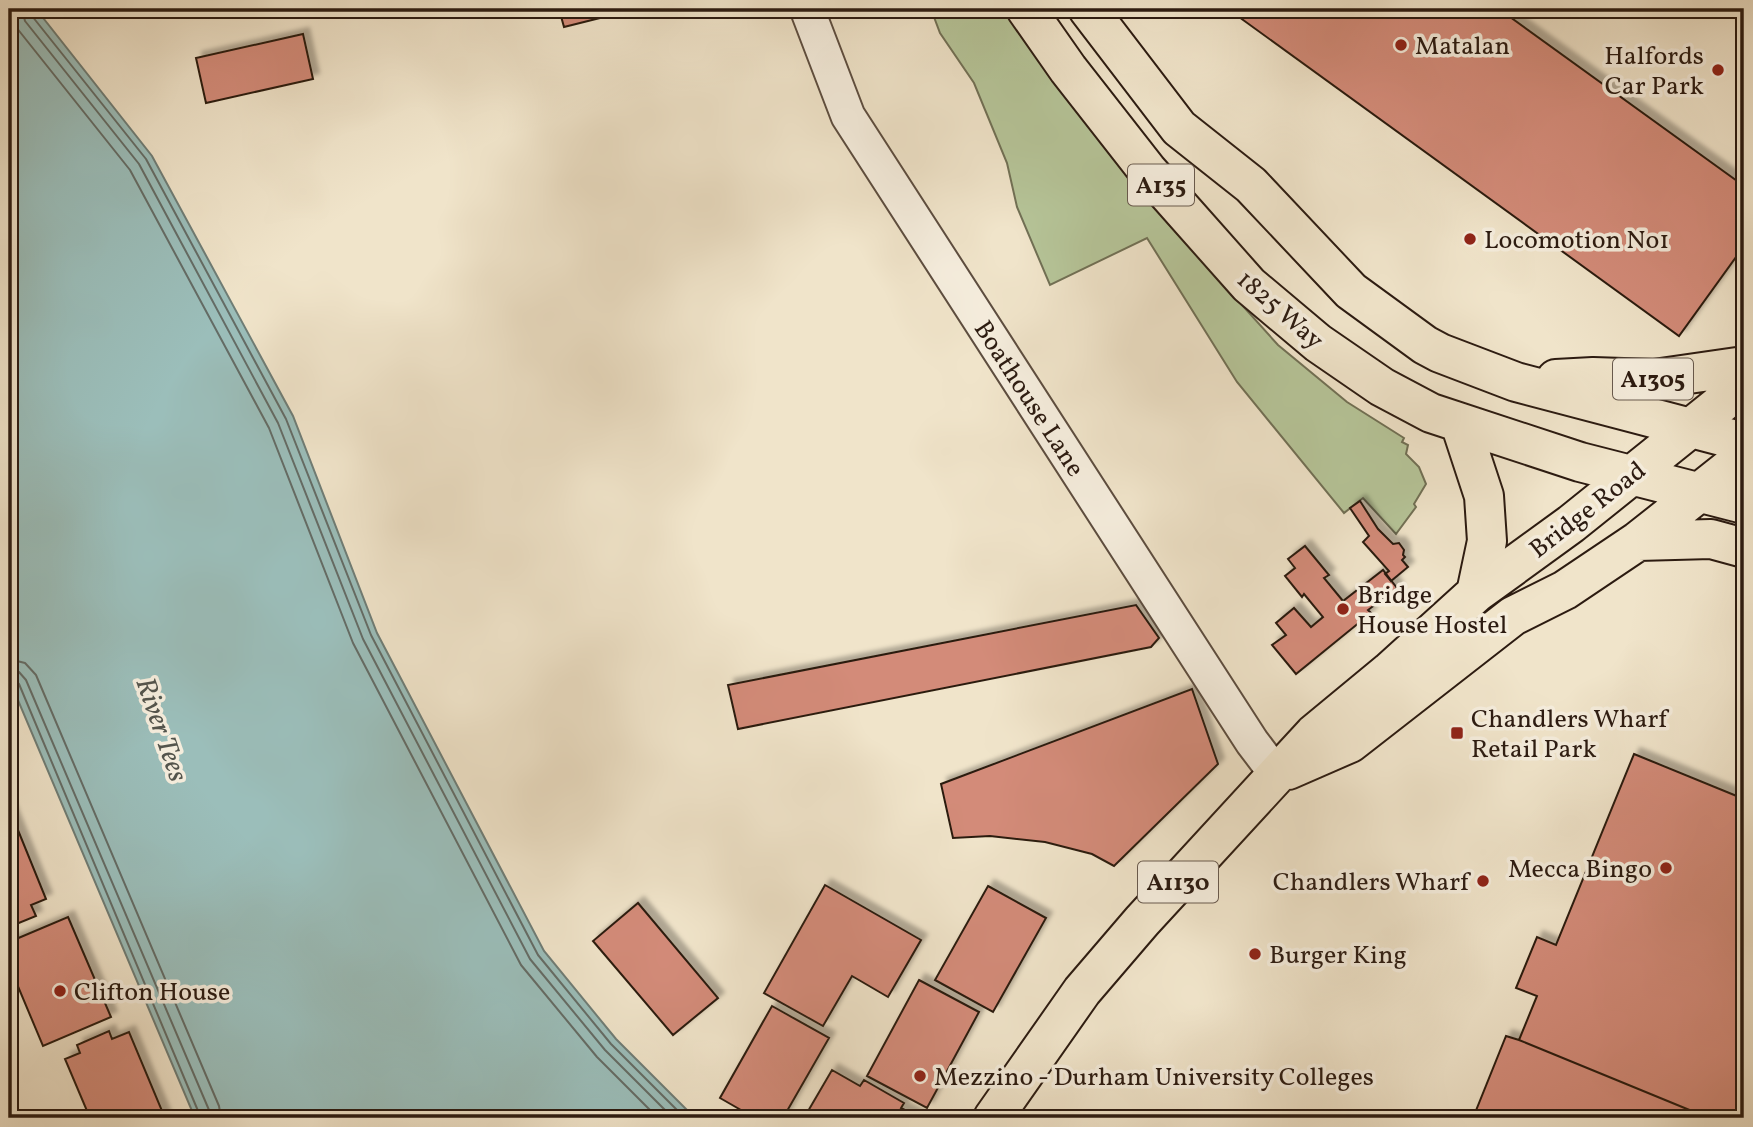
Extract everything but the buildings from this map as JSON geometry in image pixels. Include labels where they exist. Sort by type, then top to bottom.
[{"type":"main road","name":"1825 Way","points":[[1026,9],[1068,69],[1139,160],[1249,285],[1318,343],[1382,387],[1431,412],[1460,423],[1580,462],[1744,504]]},
{"type":"main road","name":"A135","points":[[1088,9],[1179,128],[1251,185],[1351,291],[1432,349],[1516,382],[1690,427]]},
{"type":"main road","name":"A1305","points":[[1516,382],[1593,377],[1654,379],[1744,366]]},
{"type":"main road","name":"Bridge Road","points":[[993,1118],[1082,991],[1151,911],[1314,734],[1476,593],[1571,524],[1744,385]]},
{"type":"main road","points":[[1460,423],[1484,496],[1487,541],[1476,593]]},
{"type":"main road","name":"A1305","points":[[1690,427],[1744,442]]},
{"type":"main road","name":"Bridge Road","points":[[1277,775],[1350,743],[1513,617],[1565,590],[1639,541],[1744,457]]},
{"type":"main road","points":[[1639,541],[1711,539],[1744,548]]},
{"type":"street","name":"Boathouse Lane","points":[[807,9],[848,116],[1218,689],[1277,775]]},
{"type":"green space","points":[[931,9],[1006,9],[1089,124],[1167,222],[1278,345],[1347,402],[1404,438],[1402,442],[1408,445],[1406,454],[1419,467],[1426,484],[1414,504],[1416,507],[1396,534],[1363,498],[1344,513],[1237,382],[1147,238],[1050,285],[1017,207],[1007,163],[974,83],[940,33]]},
{"type":"water","name":"River Tees","points":[[9,9],[36,9],[152,156],[293,416],[377,633],[544,951],[616,1039],[695,1118],[195,1118],[9,679]]},
{"type":"place","name":"Matalan","points":[[1401,45]]},
{"type":"place","name":"Halfords Car Park","points":[[1718,70]]},
{"type":"place","name":"Locomotion No1","points":[[1470,239]]},
{"type":"place","name":"Bridge House Hostel","points":[[1343,609]]},
{"type":"place","name":"Chandlers Wharf Retail Park","points":[[1457,733]]},
{"type":"place","name":"Mecca Bingo","points":[[1666,868]]},
{"type":"place","name":"Chandlers Wharf","points":[[1483,881]]},
{"type":"place","name":"Burger King","points":[[1255,954]]},
{"type":"place","name":"Clifton House","points":[[60,991]]},
{"type":"place","name":"Mezzino - Durham University Colleges","points":[[920,1076]]}]
